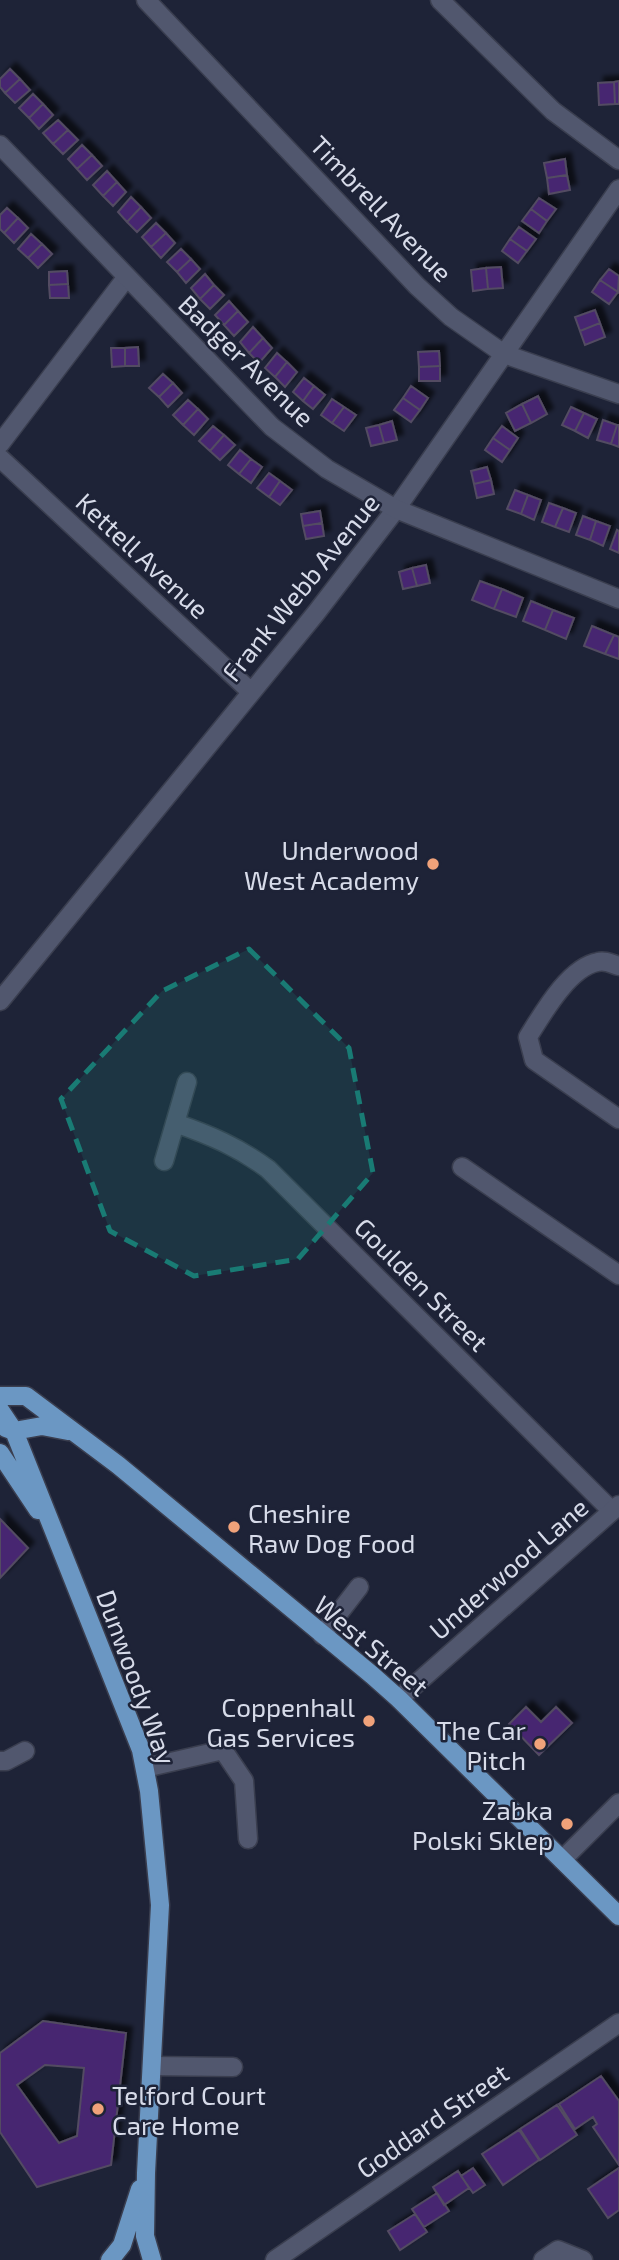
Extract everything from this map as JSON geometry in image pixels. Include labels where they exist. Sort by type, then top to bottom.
[{"type":"main road","name":"West Street","points":[[0,1396],[26,1396],[399,1699],[619,1916]]},
{"type":"main road","points":[[0,1410],[7,1428]]},
{"type":"main road","name":"West Street","points":[[7,1428],[42,1426],[74,1433]]},
{"type":"main road","name":"Dunwoody Way","points":[[7,1428],[57,1539],[141,1750],[145,1768],[160,1905],[146,2172],[145,2236],[152,2260]]},
{"type":"main road","name":"Dunwoody Way","points":[[0,1453],[57,1539]]},
{"type":"main road","name":"Dunwoody Way","points":[[110,2260],[122,2245],[146,2172]]},
{"type":"street","name":"Timbrell Avenue","points":[[146,0],[417,286],[451,317],[504,354],[619,394]]},
{"type":"street","points":[[440,0],[553,111],[619,160]]},
{"type":"street","name":"Badger Avenue","points":[[0,145],[272,427],[327,469],[396,509],[619,599]]},
{"type":"street","name":"Frank Webb Avenue","points":[[0,1001],[396,509],[619,189]]},
{"type":"street","points":[[0,444],[126,278]]},
{"type":"street","name":"Kettell Avenue","points":[[0,458],[250,691]]},
{"type":"street","points":[[619,966],[601,961],[582,966],[552,1000],[528,1037],[534,1060],[619,1119]]},
{"type":"street","points":[[164,1161],[187,1082]]},
{"type":"street","name":"Goulden Street","points":[[175,1123],[225,1141],[268,1169],[616,1508]]},
{"type":"street","points":[[462,1167],[619,1275]]},
{"type":"street","name":"Underwood Lane","points":[[399,1699],[616,1508]]},
{"type":"street","points":[[322,1635],[359,1587]]},
{"type":"street","points":[[145,1768],[223,1750],[244,1781],[248,1839]]},
{"type":"street","points":[[0,1760],[6,1761],[25,1751]]},
{"type":"street","points":[[562,1860],[619,1803]]},
{"type":"street","name":"Goddard Street","points":[[275,2260],[619,2023]]},
{"type":"street","points":[[152,2066],[233,2067]]},
{"type":"street","points":[[543,2260],[558,2250],[583,2260]]},
{"type":"highlighted area","points":[[249,949],[349,1048],[373,1173],[298,1259],[194,1276],[110,1231],[61,1099],[162,991]]},
{"type":"building","points":[[10,69],[20,79],[5,93],[0,87],[0,79]]},
{"type":"building","points":[[20,79],[30,90],[15,103],[5,93]]},
{"type":"building","points":[[619,81],[619,104],[615,104],[614,82]]},
{"type":"building","points":[[614,82],[615,104],[599,105],[598,83]]},
{"type":"building","points":[[33,94],[43,104],[29,118],[19,108]]},
{"type":"building","points":[[43,104],[53,115],[39,129],[29,118]]},
{"type":"building","points":[[58,120],[68,130],[53,144],[43,133]]},
{"type":"building","points":[[68,130],[78,140],[63,154],[53,144]]},
{"type":"building","points":[[82,145],[92,155],[77,169],[68,159]]},
{"type":"building","points":[[92,155],[102,166],[87,180],[77,169]]},
{"type":"building","points":[[565,159],[567,175],[547,178],[544,163]]},
{"type":"building","points":[[107,171],[117,182],[103,196],[93,185]]},
{"type":"building","points":[[567,175],[570,190],[549,194],[547,178]]},
{"type":"building","points":[[117,182],[126,192],[113,206],[103,196]]},
{"type":"building","points":[[131,197],[141,207],[127,222],[118,212]]},
{"type":"building","points":[[539,198],[556,209],[547,221],[531,209]]},
{"type":"building","points":[[141,207],[151,218],[137,232],[127,222]]},
{"type":"building","points":[[7,208],[18,218],[4,233],[0,229],[0,215]]},
{"type":"building","points":[[531,209],[547,221],[539,233],[522,221]]},
{"type":"building","points":[[18,218],[28,228],[14,243],[4,233]]},
{"type":"building","points":[[156,223],[166,233],[151,247],[142,237]]},
{"type":"building","points":[[519,227],[536,239],[527,251],[510,239]]},
{"type":"building","points":[[166,233],[175,243],[161,258],[151,247]]},
{"type":"building","points":[[31,234],[42,244],[28,258],[18,249]]},
{"type":"building","points":[[510,239],[527,251],[518,263],[502,251]]},
{"type":"building","points":[[42,244],[52,254],[38,268],[28,258]]},
{"type":"building","points":[[181,249],[191,259],[177,272],[167,262]]},
{"type":"building","points":[[191,259],[200,269],[186,283],[177,272]]},
{"type":"building","points":[[501,267],[503,288],[488,289],[486,268]]},
{"type":"building","points":[[486,268],[488,289],[473,291],[471,270]]},
{"type":"building","points":[[609,269],[619,276],[618,292],[600,280]]},
{"type":"building","points":[[67,271],[68,284],[49,285],[49,272]]},
{"type":"building","points":[[205,274],[214,285],[200,299],[191,288]]},
{"type":"building","points":[[600,280],[618,292],[609,304],[592,292]]},
{"type":"building","points":[[68,284],[69,298],[50,298],[49,285]]},
{"type":"building","points":[[214,285],[224,295],[210,309],[200,299]]},
{"type":"building","points":[[229,301],[238,311],[224,325],[215,315]]},
{"type":"building","points":[[595,310],[600,323],[580,331],[575,317]]},
{"type":"building","points":[[238,311],[248,322],[234,336],[224,325]]},
{"type":"building","points":[[600,323],[605,337],[585,345],[580,331]]},
{"type":"building","points":[[253,327],[263,338],[249,353],[240,342]]},
{"type":"building","points":[[263,338],[272,348],[259,363],[249,353]]},
{"type":"building","points":[[138,347],[139,366],[125,366],[125,348]]},
{"type":"building","points":[[111,348],[125,348],[125,366],[112,367]]},
{"type":"building","points":[[439,351],[440,366],[419,367],[418,352]]},
{"type":"building","points":[[277,353],[287,362],[275,377],[265,368]]},
{"type":"building","points":[[287,362],[297,372],[285,387],[275,377]]},
{"type":"building","points":[[440,366],[440,381],[419,381],[419,367]]},
{"type":"building","points":[[163,374],[173,383],[159,397],[149,388]]},
{"type":"building","points":[[304,378],[314,386],[303,401],[293,392]]},
{"type":"building","points":[[173,383],[182,393],[168,407],[159,397]]},
{"type":"building","points":[[314,386],[325,395],[313,409],[303,401]]},
{"type":"building","points":[[411,386],[428,398],[420,410],[403,398]]},
{"type":"building","points":[[538,396],[547,414],[531,423],[522,404]]},
{"type":"building","points":[[403,398],[420,410],[411,422],[394,410]]},
{"type":"building","points":[[332,399],[344,407],[332,423],[321,415]]},
{"type":"building","points":[[188,400],[198,409],[183,425],[173,415]]},
{"type":"building","points":[[522,404],[531,423],[515,431],[506,413]]},
{"type":"building","points":[[344,407],[356,415],[344,431],[332,423]]},
{"type":"building","points":[[571,407],[584,413],[575,431],[562,425]]},
{"type":"building","points":[[198,409],[208,419],[194,435],[183,425]]},
{"type":"building","points":[[584,413],[597,419],[588,438],[575,431]]},
{"type":"building","points":[[603,420],[617,425],[611,444],[597,440]]},
{"type":"building","points":[[392,421],[397,440],[384,443],[379,425]]},
{"type":"building","points":[[379,425],[384,443],[371,446],[366,428]]},
{"type":"building","points":[[619,425],[619,447],[611,444]]},
{"type":"building","points":[[213,426],[224,435],[210,451],[199,441]]},
{"type":"building","points":[[502,426],[518,438],[510,450],[493,438]]},
{"type":"building","points":[[224,435],[235,445],[220,460],[210,451]]},
{"type":"building","points":[[493,438],[510,450],[502,462],[485,450]]},
{"type":"building","points":[[240,450],[251,459],[239,474],[228,465]]},
{"type":"building","points":[[251,459],[262,467],[251,483],[239,474]]},
{"type":"building","points":[[487,467],[491,480],[474,484],[471,471]]},
{"type":"building","points":[[269,473],[280,481],[269,497],[257,488]]},
{"type":"building","points":[[491,480],[494,494],[477,498],[474,484]]},
{"type":"building","points":[[280,481],[292,490],[280,505],[269,497]]},
{"type":"building","points":[[515,490],[528,495],[521,514],[507,509]]},
{"type":"building","points":[[528,495],[541,500],[534,520],[521,514]]},
{"type":"building","points":[[549,503],[563,508],[555,527],[542,522]]},
{"type":"building","points":[[563,508],[576,513],[569,532],[555,527]]},
{"type":"building","points":[[320,511],[322,523],[303,526],[301,514]]},
{"type":"building","points":[[583,516],[596,521],[590,540],[576,535]]},
{"type":"building","points":[[596,521],[610,526],[603,546],[590,540]]},
{"type":"building","points":[[322,523],[324,536],[306,539],[303,526]]},
{"type":"building","points":[[617,530],[619,531],[619,553],[610,549]]},
{"type":"building","points":[[426,565],[430,583],[417,586],[412,568]]},
{"type":"building","points":[[412,568],[417,586],[403,589],[399,572]]},
{"type":"building","points":[[480,581],[502,589],[494,609],[472,600]]},
{"type":"building","points":[[502,589],[523,598],[516,617],[494,609]]},
{"type":"building","points":[[531,601],[553,610],[545,630],[523,621]]},
{"type":"building","points":[[553,610],[574,618],[566,639],[545,630]]},
{"type":"building","points":[[592,626],[614,635],[605,654],[584,646]]},
{"type":"building","points":[[614,635],[619,637],[619,659],[605,654]]},
{"type":"building","points":[[0,1519],[28,1548],[0,1578]]},
{"type":"building","points":[[526,1707],[541,1722],[556,1707],[572,1723],[539,1755],[509,1724]]},
{"type":"building","name":"Telford Court Care Home","points":[[43,2021],[126,2033],[111,2165],[37,2187],[0,2132],[0,2053]],"holes":[[[45,2065],[84,2068],[77,2136],[59,2143],[17,2085]]]},
{"type":"building","points":[[601,2076],[619,2101],[619,2165],[593,2127],[597,2124],[593,2117],[575,2129],[559,2104]]},
{"type":"building","points":[[557,2105],[577,2135],[540,2160],[520,2129]]},
{"type":"building","points":[[519,2130],[539,2160],[503,2185],[482,2154]]},
{"type":"building","points":[[473,2168],[485,2185],[473,2193],[461,2176]]},
{"type":"building","points":[[619,2168],[619,2210],[608,2218],[588,2189]]},
{"type":"building","points":[[458,2171],[469,2188],[444,2205],[433,2187]]},
{"type":"building","points":[[437,2193],[449,2211],[424,2227],[412,2209]]},
{"type":"building","points":[[415,2214],[427,2232],[400,2250],[388,2231]]},
{"type":"place","name":"Underwood West Academy","points":[[433,864]]},
{"type":"place","name":"Cheshire Raw Dog Food","points":[[234,1527]]},
{"type":"place","name":"Coppenhall Gas Services","points":[[369,1721]]},
{"type":"place","name":"The Car Pitch","points":[[540,1744]]},
{"type":"place","name":"Zabka Polski Sklep","points":[[567,1824]]},
{"type":"place","name":"Telford Court Care Home","points":[[98,2109]]}]
